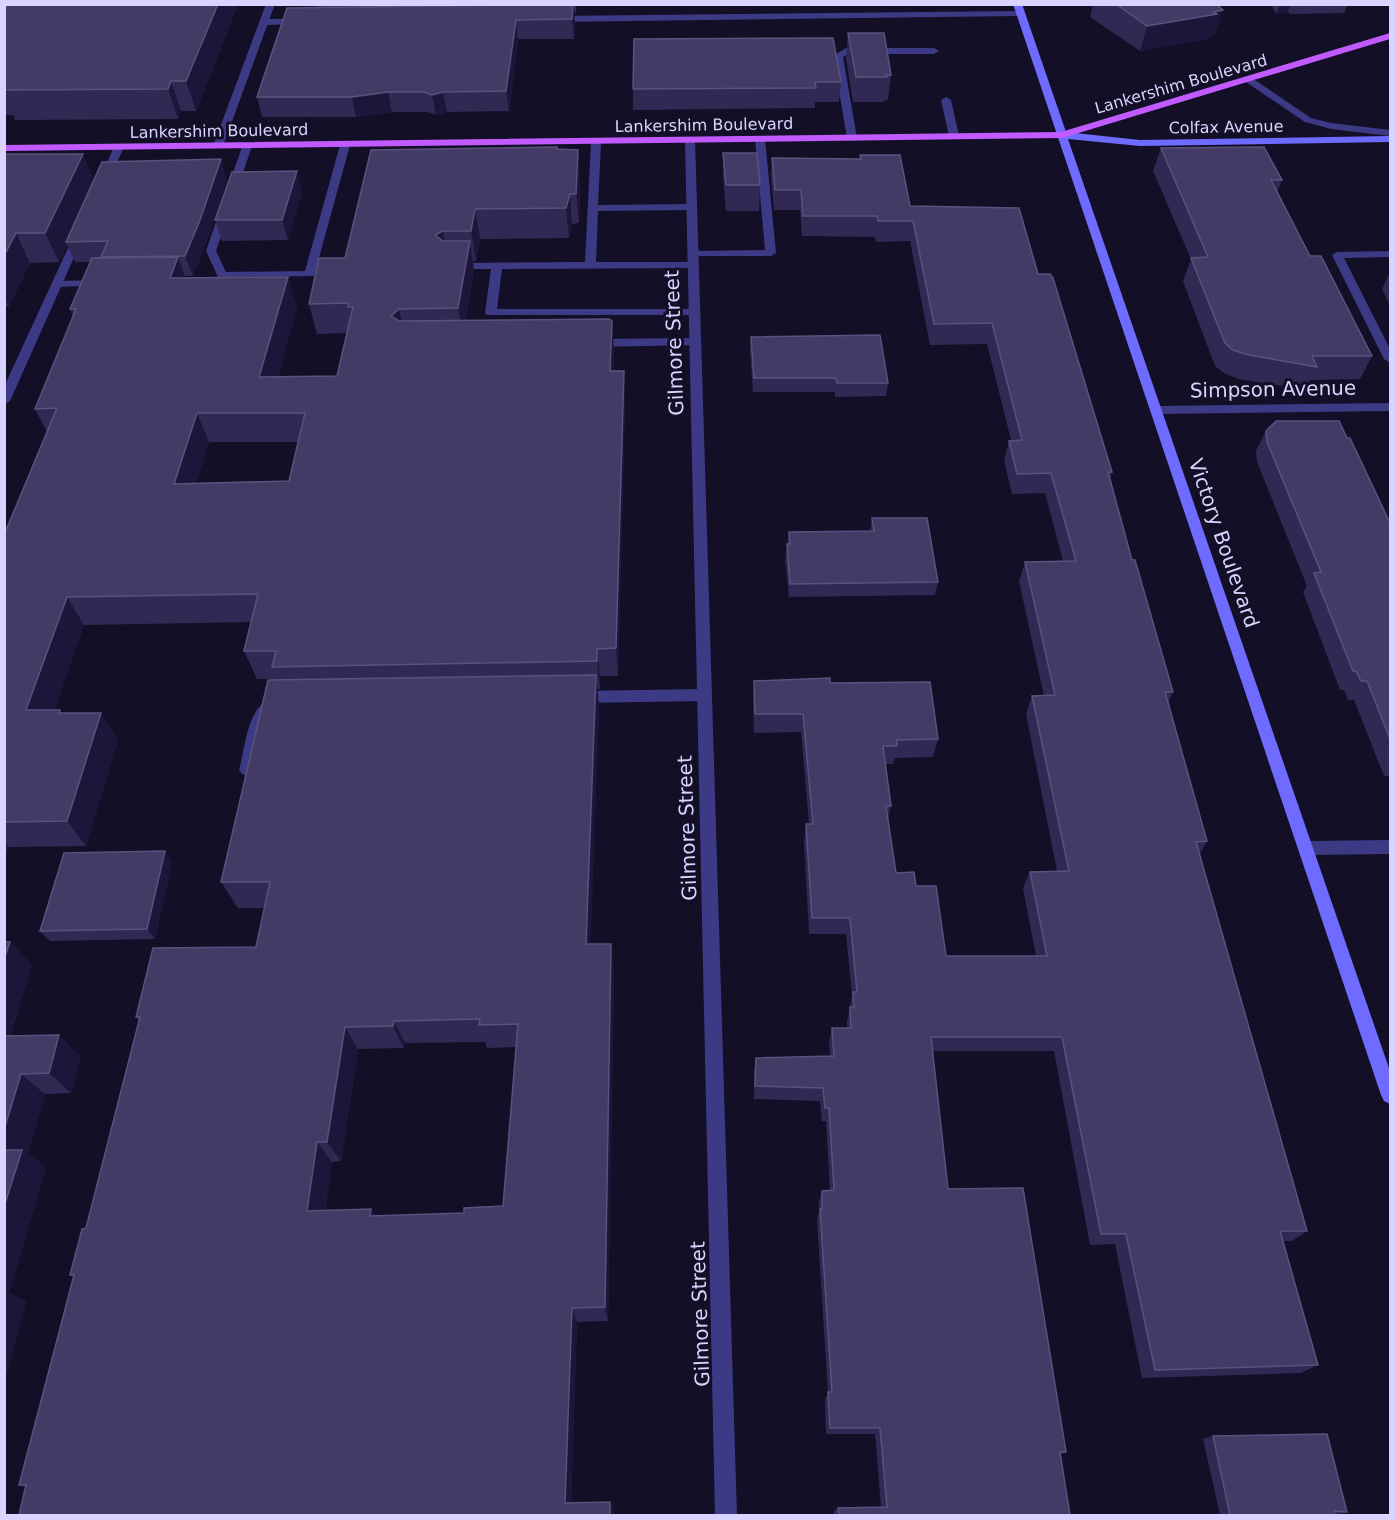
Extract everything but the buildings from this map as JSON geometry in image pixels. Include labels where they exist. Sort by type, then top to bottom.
[{"type":"main road","name":"Victory Boulevard","points":[[1019,9],[1390,1095]]},
{"type":"main road","name":"Lankershim Boulevard","points":[[4,148],[1062,135],[1390,36]]},
{"type":"main road","name":"Colfax Avenue","points":[[1062,135],[1140,143],[1390,139]]},
{"type":"street","points":[[218,146],[271,4]]},
{"type":"street","points":[[544,19],[1019,9]]},
{"type":"street","points":[[264,22],[310,22]]},
{"type":"street","points":[[852,138],[838,56],[846,51],[934,51]]},
{"type":"street","name":"Colfax Avenue","points":[[1249,80],[1308,120],[1340,128],[1390,133]]},
{"type":"street","points":[[946,100],[954,136]]},
{"type":"street","points":[[448,266],[590,265],[771,253],[760,139]]},
{"type":"street","name":"Gilmore Street","points":[[690,140],[726,1515]]},
{"type":"street","points":[[590,265],[596,142]]},
{"type":"street","points":[[247,146],[211,250],[217,276],[310,274],[345,145]]},
{"type":"street","points":[[100,189],[119,147]]},
{"type":"street","points":[[593,208],[692,207]]},
{"type":"street","points":[[4,400],[85,221]]},
{"type":"street","points":[[1390,255],[1336,255],[1390,359]]},
{"type":"street","points":[[497,266],[491,313],[695,312]]},
{"type":"street","points":[[57,284],[111,282]]},
{"type":"street","points":[[581,343],[695,342]]},
{"type":"street","name":"Simpson Avenue","points":[[1157,410],[1390,406]]},
{"type":"street","points":[[560,697],[705,695]]},
{"type":"street","points":[[244,784],[260,715],[275,701],[287,701]]},
{"type":"street","points":[[1306,848],[1390,847]]}]
